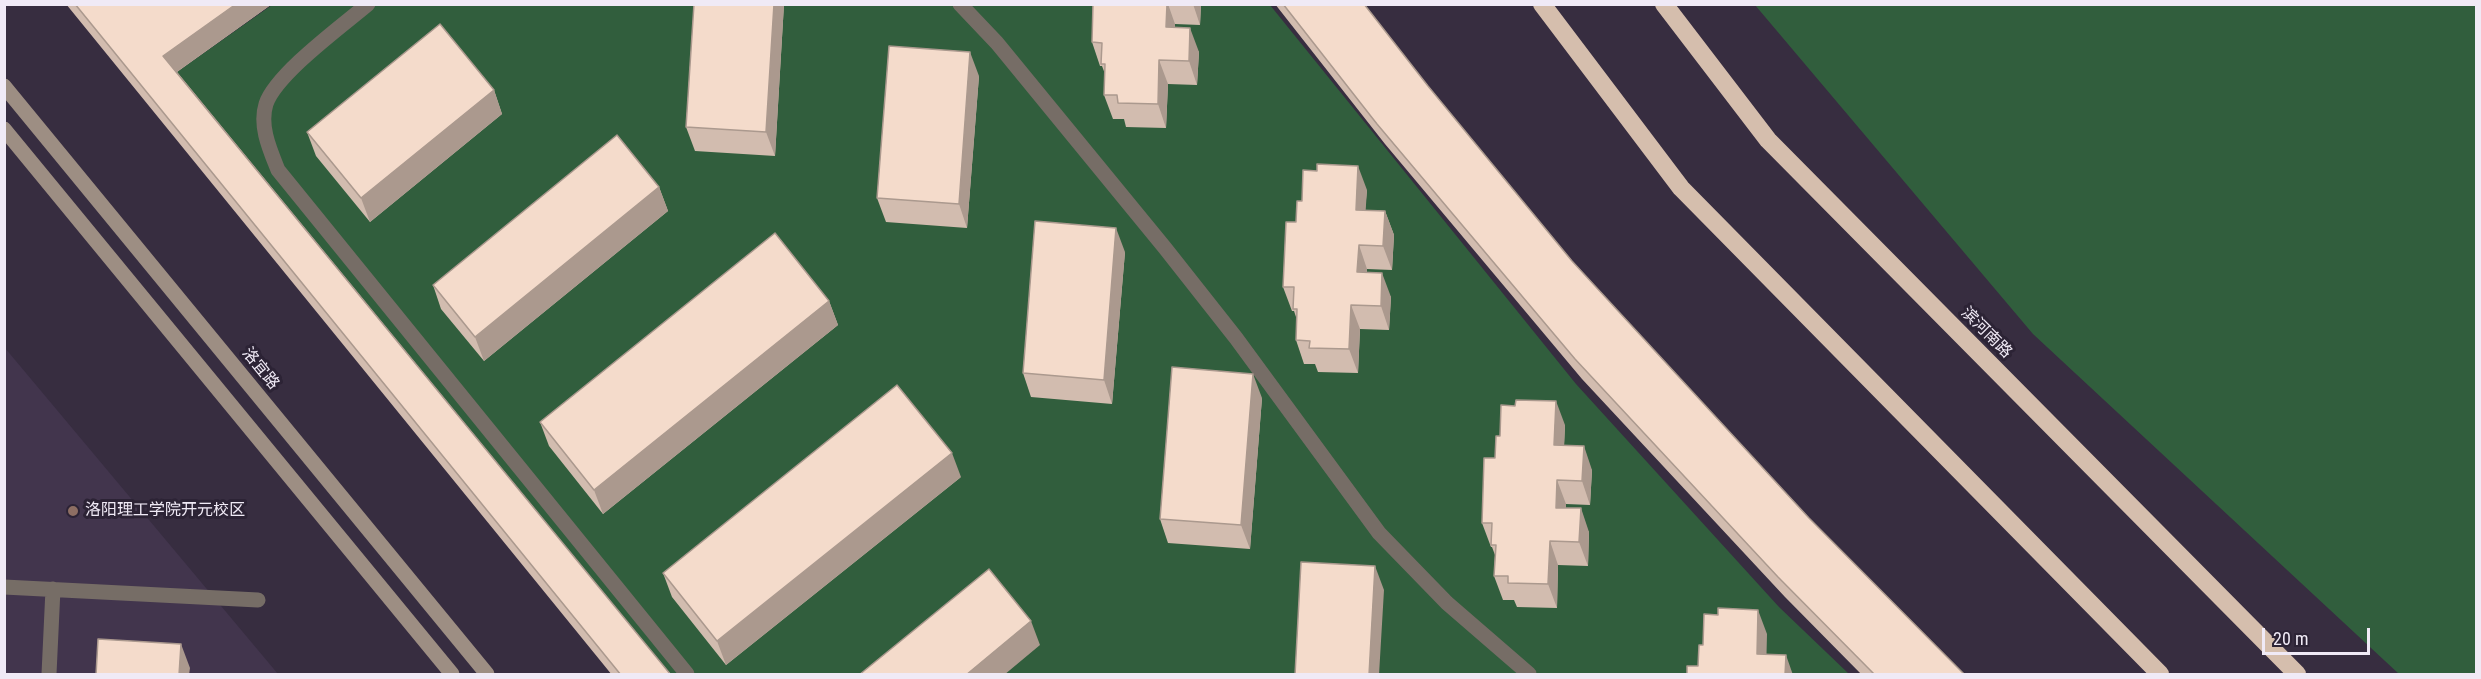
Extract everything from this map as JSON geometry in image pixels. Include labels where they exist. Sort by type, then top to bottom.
[{"type":"highway","points":[[1542,4],[1681,188],[2160,675]]},
{"type":"highway","name":"滨河南路","points":[[1664,4],[1768,140],[2296,675]]},
{"type":"street","name":"洛宜路","points":[[4,86],[487,675]]},
{"type":"street","points":[[4,129],[452,675]]},
{"type":"lane","points":[[368,4],[292,68],[266,104],[265,138],[278,170],[687,675]]},
{"type":"lane","points":[[960,4],[997,43],[1166,248],[1236,338],[1378,532],[1447,603],[1529,675]]},
{"type":"lane","points":[[4,587],[258,600]]},
{"type":"lane","points":[[49,675],[53,589]]},
{"type":"shaded area","name":"洛阳理工学院开元校区","points":[[5,348],[278,674],[5,674]]},
{"type":"green space","points":[[272,5],[1270,5],[1576,384],[1779,607],[1849,674],[662,674],[171,76]]},
{"type":"green space","points":[[1755,5],[2476,5],[2476,674],[2399,674],[2033,334]]},
{"type":"building","points":[[75,4],[236,4],[163,56],[671,675],[621,675]]},
{"type":"building","points":[[694,4],[774,4],[766,132],[686,127]]},
{"type":"building","points":[[1093,4],[1167,4],[1166,27],[1190,28],[1189,61],[1159,60],[1158,104],[1118,103],[1117,95],[1104,95],[1105,64],[1101,64],[1102,43],[1092,42]]},
{"type":"building","points":[[1283,4],[1364,4],[1428,86],[1572,261],[1809,518],[1965,675],[1875,675],[1778,577],[1575,359],[1377,124]]},
{"type":"building","points":[[440,24],[494,90],[361,198],[307,132]]},
{"type":"building","points":[[889,46],[970,52],[959,204],[877,198]]},
{"type":"building","points":[[617,135],[659,187],[475,337],[433,285]]},
{"type":"building","points":[[1317,164],[1358,166],[1356,210],[1385,211],[1383,246],[1359,245],[1357,272],[1382,273],[1381,306],[1351,305],[1349,349],[1309,348],[1310,341],[1296,340],[1297,309],[1293,309],[1294,287],[1283,287],[1286,222],[1296,222],[1297,201],[1302,201],[1303,170],[1317,171]]},
{"type":"building","points":[[1035,221],[1116,228],[1104,380],[1023,373]]},
{"type":"building","points":[[775,233],[829,301],[594,490],[540,422]]},
{"type":"building","points":[[1172,367],[1253,374],[1241,525],[1160,519]]},
{"type":"building","points":[[897,385],[952,453],[717,641],[663,573]]},
{"type":"building","points":[[1516,400],[1556,401],[1554,445],[1584,446],[1582,481],[1557,480],[1556,508],[1581,508],[1579,542],[1550,541],[1548,584],[1508,583],[1508,576],[1494,576],[1496,545],[1491,545],[1492,523],[1482,523],[1484,458],[1495,458],[1496,436],[1500,436],[1501,405],[1515,406]]},
{"type":"building","points":[[1301,562],[1375,566],[1369,675],[1295,675]]},
{"type":"building","points":[[989,569],[1031,621],[966,675],[859,675]]},
{"type":"building","points":[[1718,608],[1758,610],[1757,654],[1786,655],[1785,675],[1687,675],[1687,666],[1698,666],[1699,645],[1703,645],[1704,614],[1718,615]]},
{"type":"building","points":[[98,639],[181,644],[179,675],[96,675]]},
{"type":"place","name":"洛阳理工学院开元校区","points":[[73,511]]}]
